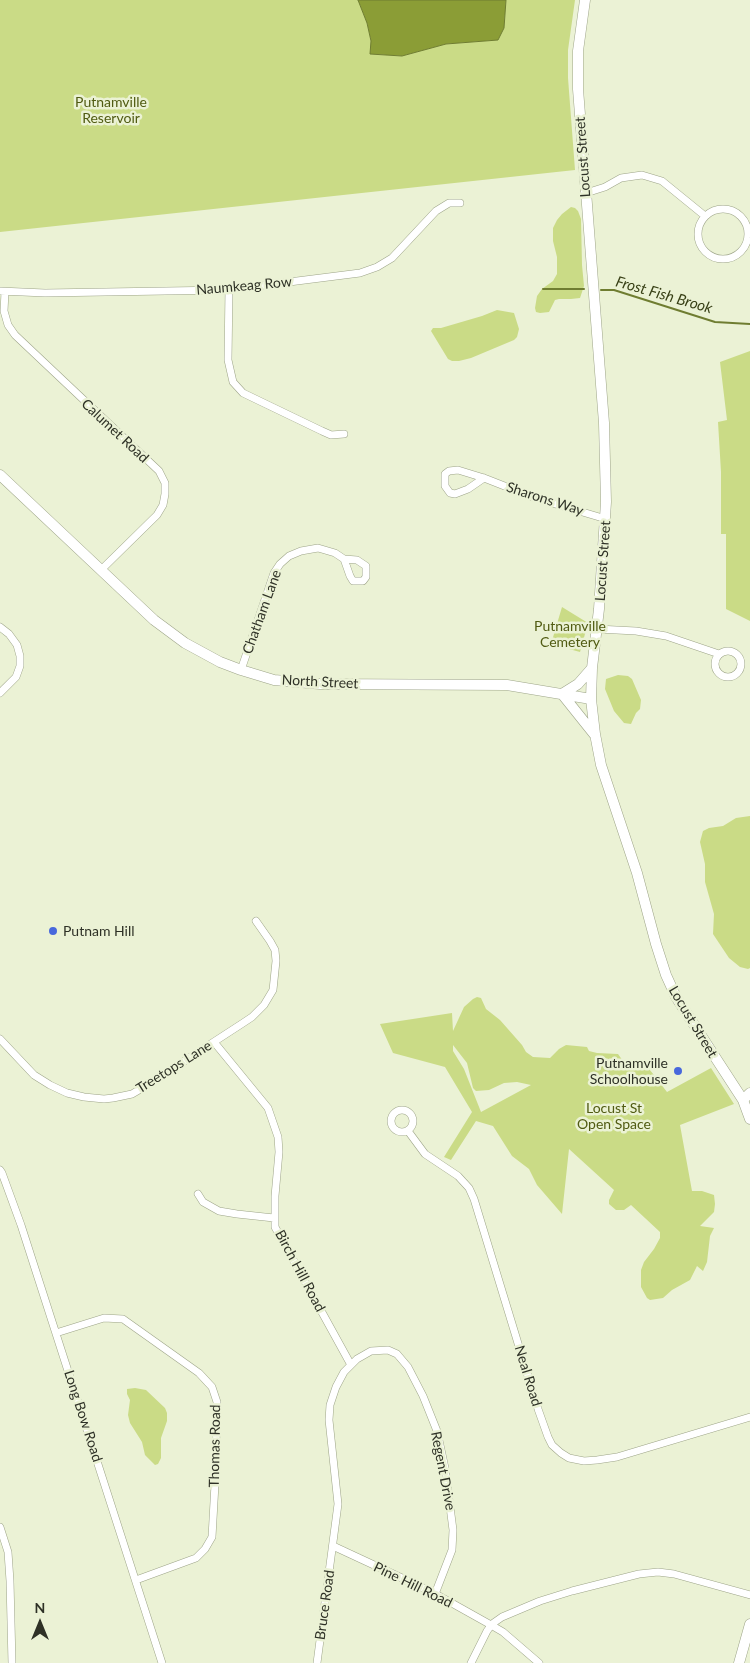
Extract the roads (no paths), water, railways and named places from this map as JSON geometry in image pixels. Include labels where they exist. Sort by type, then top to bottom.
[{"type":"main road","name":"Locust Street","points":[[585,0],[578,51],[578,72],[604,423],[606,518],[592,668],[591,700],[595,734],[601,765],[637,873],[666,976],[676,997],[746,1097],[750,1119]]},
{"type":"main road","name":"North Street","points":[[0,475],[154,620],[185,643],[220,662],[241,670],[274,680],[296,682],[508,685],[591,700]]},
{"type":"main road","points":[[592,668],[578,684],[562,694],[595,734]]},
{"type":"main road","points":[[739,1663],[750,1624]]},
{"type":"street","points":[[586,193],[605,187],[621,178],[642,175],[662,181],[706,216]]},
{"type":"street","name":"Naumkeag Row","points":[[2,292],[229,290],[360,273],[377,267],[392,258],[436,211],[449,203],[460,204]]},
{"type":"street","points":[[729,209],[743,218],[748,234],[742,250],[729,258],[715,257],[708,254],[698,236],[701,222],[706,216],[712,211],[729,209]]},
{"type":"street","points":[[229,290],[228,360],[233,382],[243,393],[322,431],[331,435],[344,434]]},
{"type":"street","name":"Calumet Road","points":[[2,292],[8,325],[15,335],[158,471],[165,482],[163,505],[157,514],[101,570]]},
{"type":"street","name":"Sharons Way","points":[[484,478],[468,489],[455,494],[450,493],[444,486],[445,474],[454,470],[484,478],[535,498],[606,518]]},
{"type":"street","name":"Chatham Lane","points":[[241,670],[274,573],[280,564],[289,556],[310,548],[318,548],[335,553],[344,559]]},
{"type":"street","points":[[0,627],[9,634],[16,645],[20,656],[20,666],[16,677],[0,693]]},
{"type":"street","points":[[597,629],[645,632],[666,636],[719,654]]},
{"type":"street","name":"Treetops Lane","points":[[0,1039],[28,1070],[50,1085],[67,1093],[104,1099],[122,1097],[140,1090],[252,1017],[264,1005],[273,990],[276,961],[275,950],[256,920]]},
{"type":"street","name":"Birch Hill Road","points":[[214,1042],[268,1108],[274,1122],[279,1152],[274,1196],[275,1226],[351,1365]]},
{"type":"street","name":"Neal Road","points":[[408,1131],[425,1154],[458,1176],[472,1194],[548,1437],[553,1446],[561,1453],[569,1458],[584,1460],[617,1457],[750,1417]]},
{"type":"street","name":"Long Bow Road","points":[[0,1170],[21,1224],[162,1663]]},
{"type":"street","points":[[198,1194],[203,1202],[219,1211],[274,1218]]},
{"type":"street","name":"Thomas Road","points":[[56,1333],[104,1318],[123,1319],[198,1373],[212,1387],[217,1402],[212,1537],[205,1549],[196,1558],[136,1580]]},
{"type":"street","name":"Regent Drive","points":[[333,1546],[338,1504],[329,1420],[330,1405],[336,1386],[344,1372],[357,1359],[371,1351],[388,1350],[397,1354],[408,1367],[423,1396],[437,1431],[445,1468],[453,1530],[452,1550],[435,1594]]},
{"type":"street","points":[[0,1527],[8,1552],[12,1663]]},
{"type":"street","name":"Pine Hill Road","points":[[333,1546],[435,1594],[491,1625],[539,1663]]},
{"type":"street","name":"Bruce Road","points":[[317,1663],[333,1546]]},
{"type":"street","points":[[471,1663],[478,1646],[491,1625],[502,1617],[540,1601],[572,1591],[640,1574],[658,1572],[674,1574],[750,1595]]},
{"type":"waterway","name":"Frost Fish Brook","points":[[543,289],[584,289]]},
{"type":"waterway","name":"Frost Fish Brook","points":[[601,290],[614,290],[715,322],[750,324]]},
{"type":"place","name":"Putnam Hill","points":[[53,931]]},
{"type":"place","name":"Putnamville Schoolhouse","points":[[678,1071]]},
{"type":"park label","name":"Putnamville Reservoir","points":[[111,110]]},
{"type":"park label","name":"Putnamville Cemetery","points":[[570,634]]},
{"type":"park label","name":"Locust St Open Space","points":[[614,1116]]}]
